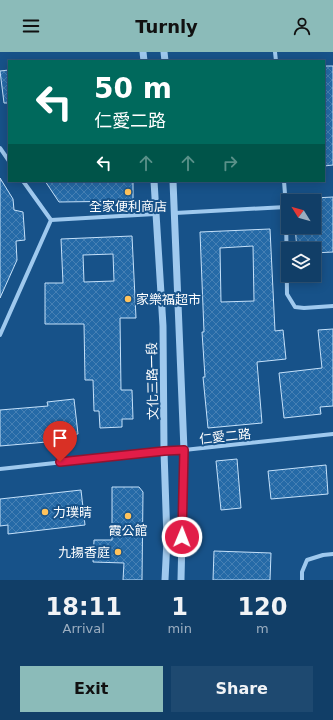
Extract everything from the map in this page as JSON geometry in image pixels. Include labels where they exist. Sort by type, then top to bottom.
[{"type":"street","points":[[0,148],[8,160]]},
{"type":"street","points":[[24,182],[51,220]]},
{"type":"street","name":"文化三路一段","points":[[154,182],[163,326],[164,451],[167,540],[165,580]]},
{"type":"street","points":[[173,182],[184,450],[181,580]]},
{"type":"street","points":[[284,182],[285,194]]},
{"type":"street","points":[[175,214],[281,208]]},
{"type":"street","points":[[51,220],[155,214]]},
{"type":"street","points":[[0,335],[51,220]]},
{"type":"street","points":[[286,234],[287,294],[295,307],[304,308],[333,306]]},
{"type":"street","name":"仁愛二路","points":[[0,468],[333,434]]},
{"type":"street","points":[[302,580],[302,572],[307,560],[323,555],[333,554]]},
{"type":"building","points":[[325,66],[333,66],[333,165],[325,166]]},
{"type":"building","points":[[8,70],[8,103],[4,103],[0,71]]},
{"type":"building","points":[[0,178],[13,199],[14,210],[23,212],[25,240],[16,241],[17,260],[0,298]]},
{"type":"building","points":[[46,182],[133,182],[133,201],[59,202]]},
{"type":"building","points":[[333,197],[333,252],[321,253],[321,242],[296,242],[296,234],[321,234],[321,198]]},
{"type":"building","points":[[270,229],[275,331],[283,330],[286,359],[257,362],[262,423],[208,428],[203,377],[205,377],[202,332],[204,332],[200,232]],"holes":[[[253,246],[254,301],[221,302],[220,248]]]},
{"type":"building","points":[[132,236],[136,318],[120,318],[121,390],[132,390],[133,419],[122,419],[122,427],[100,428],[99,411],[94,411],[93,380],[85,380],[84,324],[45,324],[45,283],[63,283],[61,239]],"holes":[[[113,254],[114,281],[84,282],[83,255]]]},
{"type":"building","points":[[333,329],[333,406],[320,407],[321,414],[284,418],[279,373],[322,368],[318,330]]},
{"type":"building","points":[[74,399],[78,434],[47,438],[47,442],[0,446],[0,410],[48,406],[47,402]]},
{"type":"building","points":[[237,459],[241,508],[221,510],[216,461]]},
{"type":"building","points":[[326,465],[328,494],[271,499],[268,471]]},
{"type":"building","points":[[112,487],[139,487],[143,492],[142,580],[123,580],[124,563],[93,562],[94,540],[112,540]]},
{"type":"building","name":"力璞晴","points":[[81,490],[85,525],[8,534],[8,525],[0,526],[0,499]]},
{"type":"building","points":[[214,551],[271,553],[270,580],[213,580]]},
{"type":"place","name":"全家便利商店","points":[[128,192]]},
{"type":"place","name":"家樂福超市","points":[[128,299]]},
{"type":"place","name":"力璞晴","points":[[45,512]]},
{"type":"place","name":"霞公館","points":[[128,516]]},
{"type":"place","name":"九揚香庭","points":[[118,552]]},
{"type":"route","points":[[60,462],[184,450],[182,537]]}]
